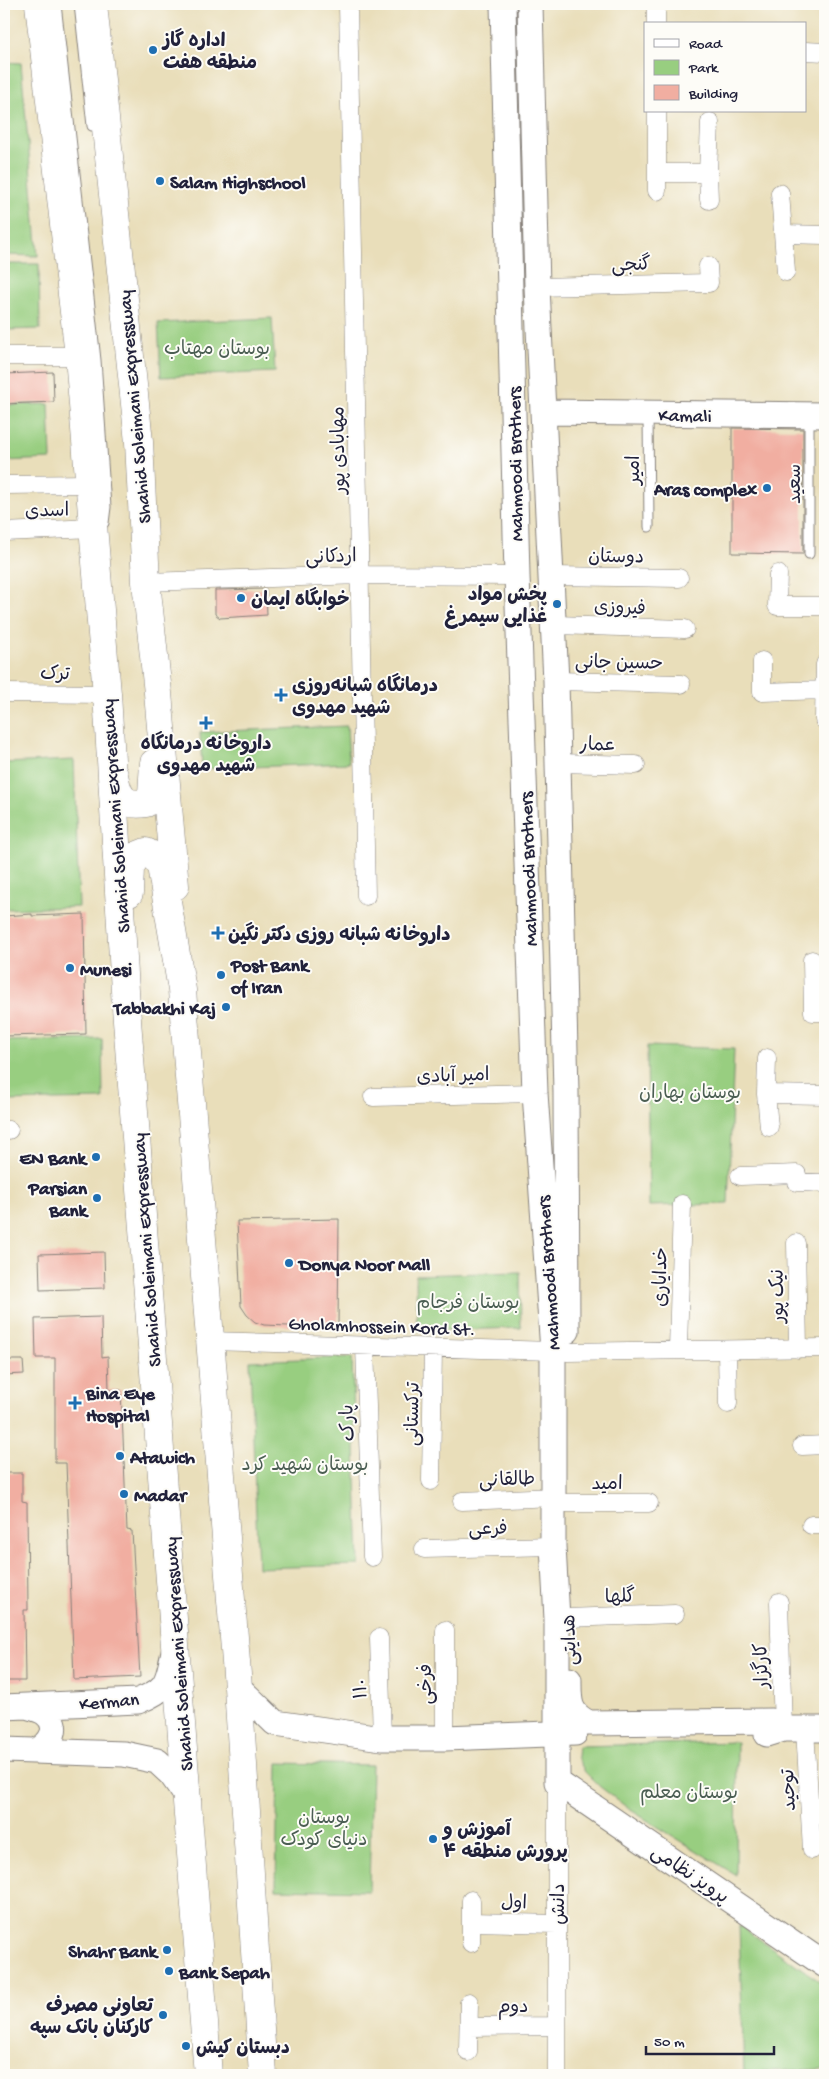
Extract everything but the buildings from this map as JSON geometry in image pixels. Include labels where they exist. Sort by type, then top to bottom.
[{"type":"highway","name":"Shahid Soleimani Expressway","points":[[39,4],[79,356],[88,484],[97,574],[126,1007],[188,1798],[204,2037],[202,2070]]},
{"type":"highway","name":"Shahid Soleimani Expressway","points":[[93,4],[139,442],[146,582],[170,821],[182,990]]},
{"type":"highway","points":[[106,694],[110,754],[116,787],[125,801],[134,805],[146,803],[152,794],[158,693]]},
{"type":"highway","points":[[126,1007],[130,868],[136,856],[146,852],[154,856],[161,866],[182,990],[238,1687],[263,2075]]},
{"type":"main road","name":"Mahmoodi Brothers","points":[[503,4],[517,576],[535,1092],[560,1351]]},
{"type":"main road","name":"Mahmoodi Brothers","points":[[530,4],[537,287],[556,681],[566,1092],[560,1351]]},
{"type":"main road","points":[[541,356],[550,382],[559,396],[585,412]]},
{"type":"main road","name":"Kamali","points":[[544,412],[817,415]]},
{"type":"main road","points":[[517,576],[552,576]]},
{"type":"main road","name":"هدایتی","points":[[560,1351],[559,1500],[567,1618],[570,1705],[579,1718],[589,1723],[771,1721],[804,1729]]},
{"type":"main road","points":[[557,1733],[557,1619],[553,1546],[559,1500]]},
{"type":"main road","name":"Kerman","points":[[15,1706],[138,1701],[157,1694],[168,1679],[176,1642]]},
{"type":"main road","points":[[238,1687],[275,1723],[382,1738],[445,1738],[557,1733],[770,1734],[804,1729]]},
{"type":"main road","points":[[15,1706],[47,1714],[53,1725],[52,1738],[46,1746],[36,1751]]},
{"type":"main road","name":"دانش","points":[[557,1733],[557,1782]]},
{"type":"main road","points":[[4,1750],[124,1754],[157,1761],[171,1774],[188,1798]]},
{"type":"main road","name":"پرویز نظامی","points":[[557,1782],[825,1965]]},
{"type":"street","name":"مهابادی پور","points":[[348,4],[366,896]]},
{"type":"street","points":[[656,4],[656,22]]},
{"type":"street","points":[[806,51],[825,52]]},
{"type":"street","points":[[656,112],[657,191]]},
{"type":"street","points":[[709,200],[710,122]]},
{"type":"street","points":[[657,173],[708,173]]},
{"type":"street","points":[[780,193],[786,272]]},
{"type":"street","points":[[783,234],[825,234]]},
{"type":"street","name":"گنجی","points":[[537,287],[709,282],[708,266]]},
{"type":"street","points":[[4,356],[79,356]]},
{"type":"street","points":[[4,485],[88,484]]},
{"type":"street","name":"اسدی","points":[[4,532],[93,528]]},
{"type":"street","points":[[778,574],[777,606],[825,606]]},
{"type":"street","name":"اردکانی","points":[[146,582],[361,575],[517,576]]},
{"type":"street","name":"دوستان","points":[[552,576],[679,578]]},
{"type":"street","name":"فیروزی","points":[[554,626],[685,629]]},
{"type":"street","points":[[762,662],[762,699],[825,690]]},
{"type":"street","points":[[824,720],[825,664]]},
{"type":"street","name":"حسین جانی","points":[[556,681],[681,684]]},
{"type":"street","name":"ترک","points":[[4,693],[106,694]]},
{"type":"street","name":"عمار","points":[[558,763],[636,765]]},
{"type":"street","points":[[812,960],[813,1012],[825,1012]]},
{"type":"street","points":[[766,1058],[766,1094],[769,1127]]},
{"type":"street","name":"امیر آبادی","points":[[373,1097],[535,1092]]},
{"type":"street","points":[[766,1094],[825,1095]]},
{"type":"street","points":[[740,1176],[797,1174],[796,1182],[825,1183]]},
{"type":"street","name":"خدایاری","points":[[678,1350],[682,1204]]},
{"type":"street","name":"نیک پور","points":[[796,1243],[798,1349]]},
{"type":"street","name":"Gholamhossein Kord St.","points":[[209,1340],[560,1351],[825,1348]]},
{"type":"street","name":"پارک","points":[[365,1346],[372,1557]]},
{"type":"street","name":"ترکستانی","points":[[431,1481],[433,1348]]},
{"type":"street","points":[[727,1350],[728,1404]]},
{"type":"street","points":[[802,1446],[825,1445]]},
{"type":"street","name":"طالقانی","points":[[462,1501],[559,1500]]},
{"type":"street","name":"امید","points":[[559,1500],[649,1503]]},
{"type":"street","name":"فرعی","points":[[424,1549],[553,1546]]},
{"type":"street","name":"کارگزار","points":[[779,1602],[804,1729]]},
{"type":"street","name":"گلها","points":[[567,1618],[674,1614]]},
{"type":"street","name":"فرخی","points":[[445,1630],[445,1738]]},
{"type":"street","name":"۱۱۰","points":[[379,1638],[382,1738]]},
{"type":"street","name":"توحید","points":[[804,1729],[812,1850]]},
{"type":"street","name":"دانش","points":[[557,1782],[557,2075]]},
{"type":"street","points":[[471,1900],[471,1943]]},
{"type":"street","name":"اول","points":[[471,1922],[557,1924]]},
{"type":"street","points":[[468,2052],[469,2002]]},
{"type":"street","name":"دوم","points":[[469,2027],[557,2026]]},
{"type":"lane","points":[[56,4],[96,360],[106,507],[97,574]]},
{"type":"lane","points":[[79,4],[94,140]]},
{"type":"lane","points":[[123,394],[139,442]]},
{"type":"lane","name":"امیر","points":[[648,413],[649,527]]},
{"type":"lane","name":"سعید","points":[[809,554],[817,415]]},
{"type":"green space","points":[[4,62],[21,63],[38,256],[4,255]]},
{"type":"green space","points":[[4,264],[39,264],[40,329],[4,330]]},
{"type":"green space","name":"بوستان مهتاب","points":[[272,318],[275,372],[161,377],[158,323]]},
{"type":"green space","points":[[49,404],[51,459],[4,461],[4,405]]},
{"type":"green space","points":[[347,726],[349,763],[202,769],[200,732]]},
{"type":"green space","points":[[74,760],[79,907],[4,909],[4,763]]},
{"type":"green space","points":[[102,1039],[103,1099],[4,1101],[4,1041]]},
{"type":"green space","name":"بوستان بهاران","points":[[647,1046],[734,1049],[728,1204],[649,1206]]},
{"type":"green space","name":"بوستان فرجام","points":[[520,1272],[521,1328],[417,1331],[416,1275]]},
{"type":"green space","name":"بوستان شهید کرد","points":[[352,1357],[359,1565],[258,1568],[250,1361]]},
{"type":"green space","name":"بوستان معلم","points":[[737,1742],[736,1875],[629,1809],[599,1786],[585,1772],[577,1757],[578,1746]]},
{"type":"green space","name":"بوستان دنیای کودک","points":[[278,1763],[372,1765],[369,1891],[276,1889]]},
{"type":"green space","points":[[739,1925],[825,1985],[825,2069],[744,2072]]},
{"type":"place","name":"اداره گاز منطقه هفت","points":[[153,50]]},
{"type":"place","name":"Salam Highschool","points":[[160,181]]},
{"type":"place","name":"Aras complex","points":[[767,488]]},
{"type":"place","name":"خوابگاه ایمان","points":[[241,598]]},
{"type":"place","name":"پخش مواد غذایی سیمرغ","points":[[557,604]]},
{"type":"place","name":"درمانگاه شبانه‌روزی شهید مهدوی","points":[[281,695]]},
{"type":"place","name":"داروخانه درمانگاه شهید مهدوی","points":[[206,723]]},
{"type":"place","name":"داروخانه شبانه روزی دکتر نگین","points":[[218,933]]},
{"type":"place","name":"Munesi","points":[[70,968]]},
{"type":"place","name":"Post Bank of Iran","points":[[221,975]]},
{"type":"place","name":"Tabbakhi Kaj","points":[[226,1007]]},
{"type":"place","name":"EN Bank","points":[[96,1157]]},
{"type":"place","name":"Parsian Bank","points":[[97,1198]]},
{"type":"place","name":"Donya Noor Mall","points":[[289,1263]]},
{"type":"place","name":"Bina Eye Hospital","points":[[75,1403]]},
{"type":"place","name":"Atawich","points":[[120,1456]]},
{"type":"place","name":"Madar","points":[[124,1494]]},
{"type":"place","name":"آموزش و پرورش منطقه ۴","points":[[433,1839]]},
{"type":"place","name":"Shahr Bank","points":[[167,1950]]},
{"type":"place","name":"Bank Sepah","points":[[169,1971]]},
{"type":"place","name":"تعاونی مصرف کارکنان بانک سپه","points":[[163,2015]]},
{"type":"place","name":"دبستان کیش","points":[[186,2046]]}]
